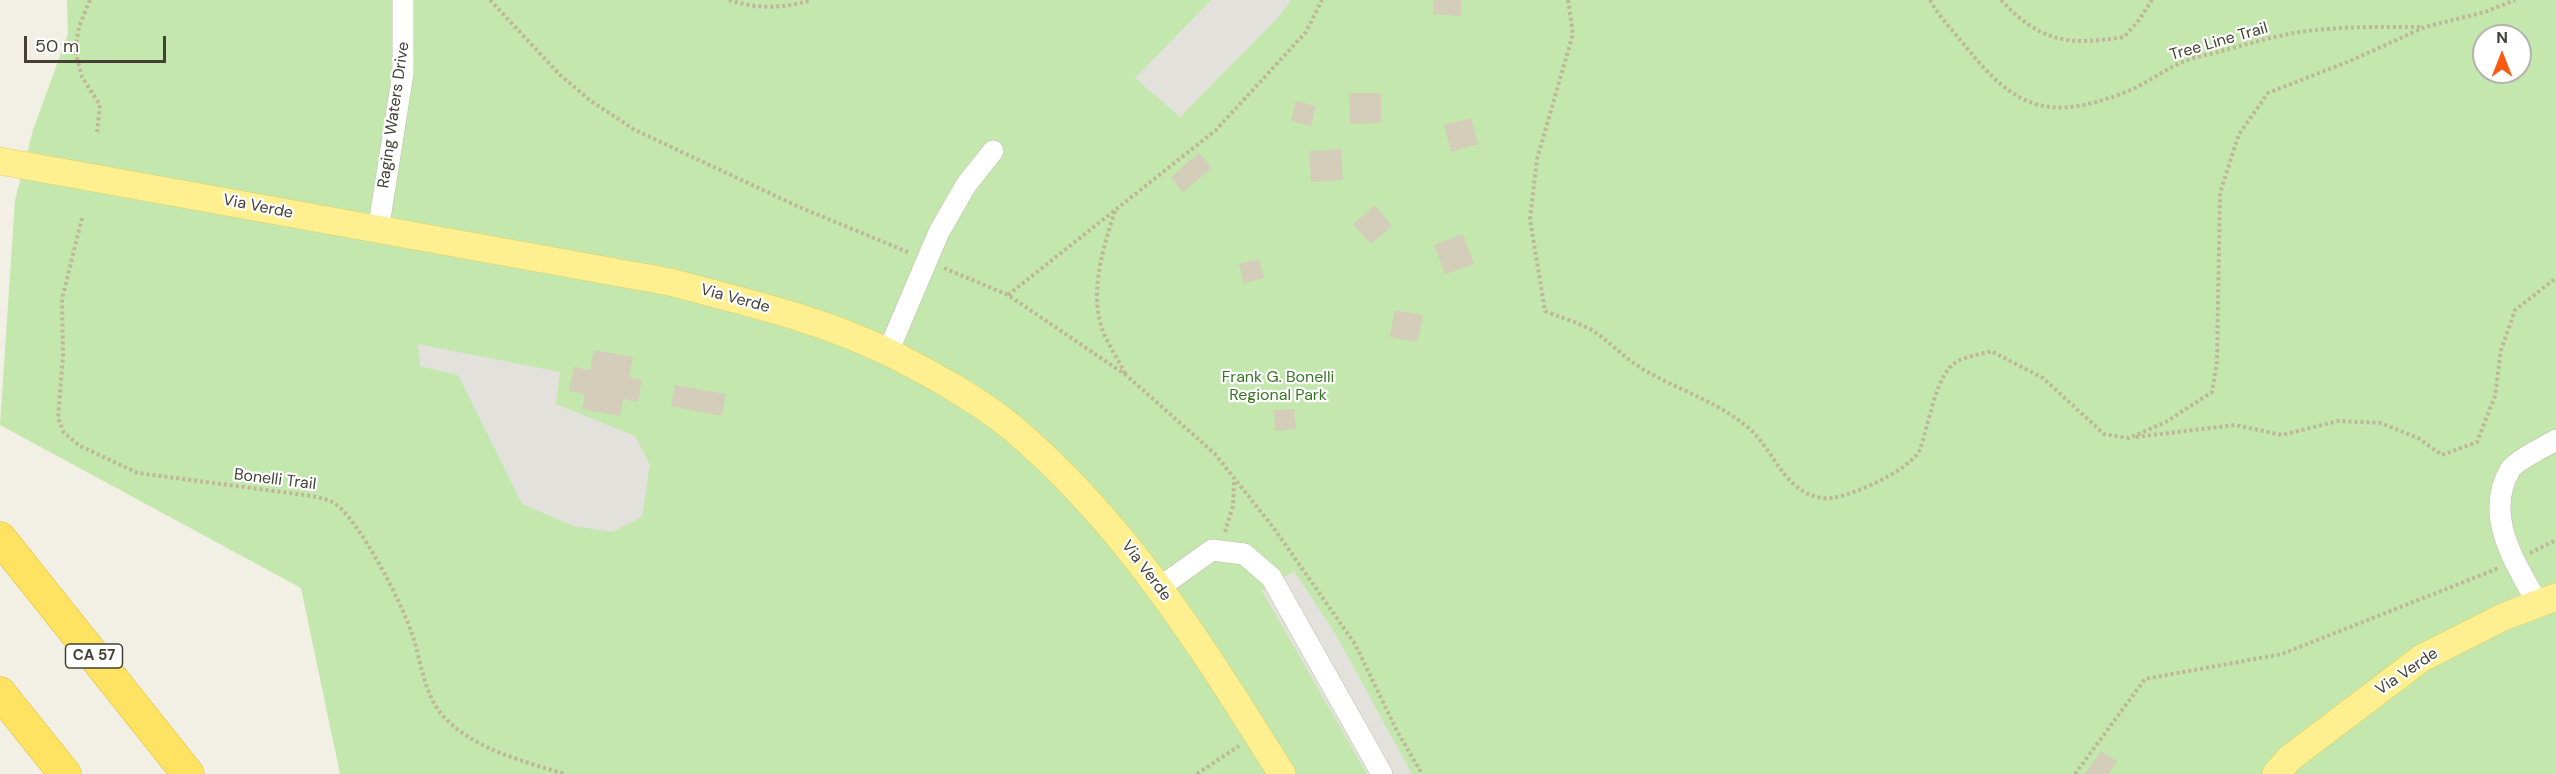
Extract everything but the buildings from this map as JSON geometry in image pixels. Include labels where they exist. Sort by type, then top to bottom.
[{"type":"highway","name":"CA 57","points":[[0,538],[188,774]]},
{"type":"highway","points":[[0,693],[65,774]]},
{"type":"main road","name":"Via Verde","points":[[0,160],[378,231],[670,282],[777,310],[888,352],[947,384],[1008,424],[1069,479],[1161,586],[1282,774]]},
{"type":"main road","name":"Via Verde","points":[[2276,774],[2290,758],[2422,658],[2503,617],[2547,600]]},
{"type":"street","name":"Raging Waters Drive","points":[[378,231],[403,74],[403,0]]},
{"type":"street","points":[[888,352],[939,232],[966,186],[993,151]]},
{"type":"street","points":[[2547,600],[2515,561],[2502,531],[2500,498],[2510,468],[2556,440]]},
{"type":"street","points":[[1161,586],[1212,550],[1244,554],[1271,577],[1382,774]]},
{"type":"path","points":[[90,0],[79,27],[75,51],[82,77],[100,105],[97,132]]},
{"type":"path","points":[[490,0],[560,75],[591,101],[635,130],[797,206],[913,255]]},
{"type":"path","points":[[729,0],[748,6],[768,8],[793,6],[811,0]]},
{"type":"path","points":[[1008,295],[1216,130],[1306,32],[1322,0]]},
{"type":"path","points":[[1568,0],[1573,34],[1537,159],[1530,219],[1545,311],[1594,332],[1628,361],[1671,385],[1716,405],[1746,425],[1763,441],[1791,485],[1822,499],[1863,489],[1891,475],[1920,452],[1939,384],[1957,361],[1991,351],[2043,378],[2104,434],[2129,438],[2235,425],[2282,435],[2338,421],[2381,423],[2418,438],[2442,454],[2477,442],[2495,396],[2501,350],[2516,310],[2556,278]]},
{"type":"path","name":"Tree Line Trail","points":[[1930,0],[1974,58],[1999,84],[2015,97],[2050,108],[2063,108],[2106,99],[2149,81],[2182,61],[2305,31],[2366,26],[2425,27]]},
{"type":"path","points":[[2001,0],[2031,29],[2046,36],[2089,40],[2124,37],[2152,0]]},
{"type":"path","points":[[2129,438],[2166,422],[2212,392],[2217,362],[2220,193],[2239,134],[2268,93],[2350,61],[2425,27],[2485,12],[2515,0]]},
{"type":"path","points":[[1116,210],[1101,260],[1097,298],[1103,332],[1126,375]]},
{"type":"path","name":"Bonelli Trail","points":[[82,218],[62,299],[63,356],[58,418],[64,433],[102,458],[138,473],[312,496],[333,502],[347,516],[396,594],[412,632],[429,694],[441,713],[464,735],[483,745],[566,774]]},
{"type":"path","points":[[934,264],[1008,295],[1126,375],[1215,454],[1273,527],[1355,644],[1396,731],[1422,774]]},
{"type":"path","points":[[1212,550],[1228,529],[1233,506],[1234,480]]},
{"type":"path","points":[[2075,774],[2145,679],[2282,654],[2515,561],[2556,540]]},
{"type":"path","points":[[1197,774],[1257,734]]},
{"type":"green space","name":"Frank G. Bonelli Regional Park","points":[[67,0],[2556,0],[2556,774],[340,774],[301,588],[0,425],[15,200],[33,130],[68,34]]},
{"type":"shaded area","points":[[1211,0],[1291,0],[1278,18],[1180,117],[1135,78]]},
{"type":"shaded area","points":[[418,344],[560,372],[556,404],[635,436],[650,465],[642,517],[612,532],[573,526],[522,504],[458,375],[420,366]]},
{"type":"shaded area","points":[[1294,571],[1335,633],[1412,774],[1367,774],[1262,591]]}]
